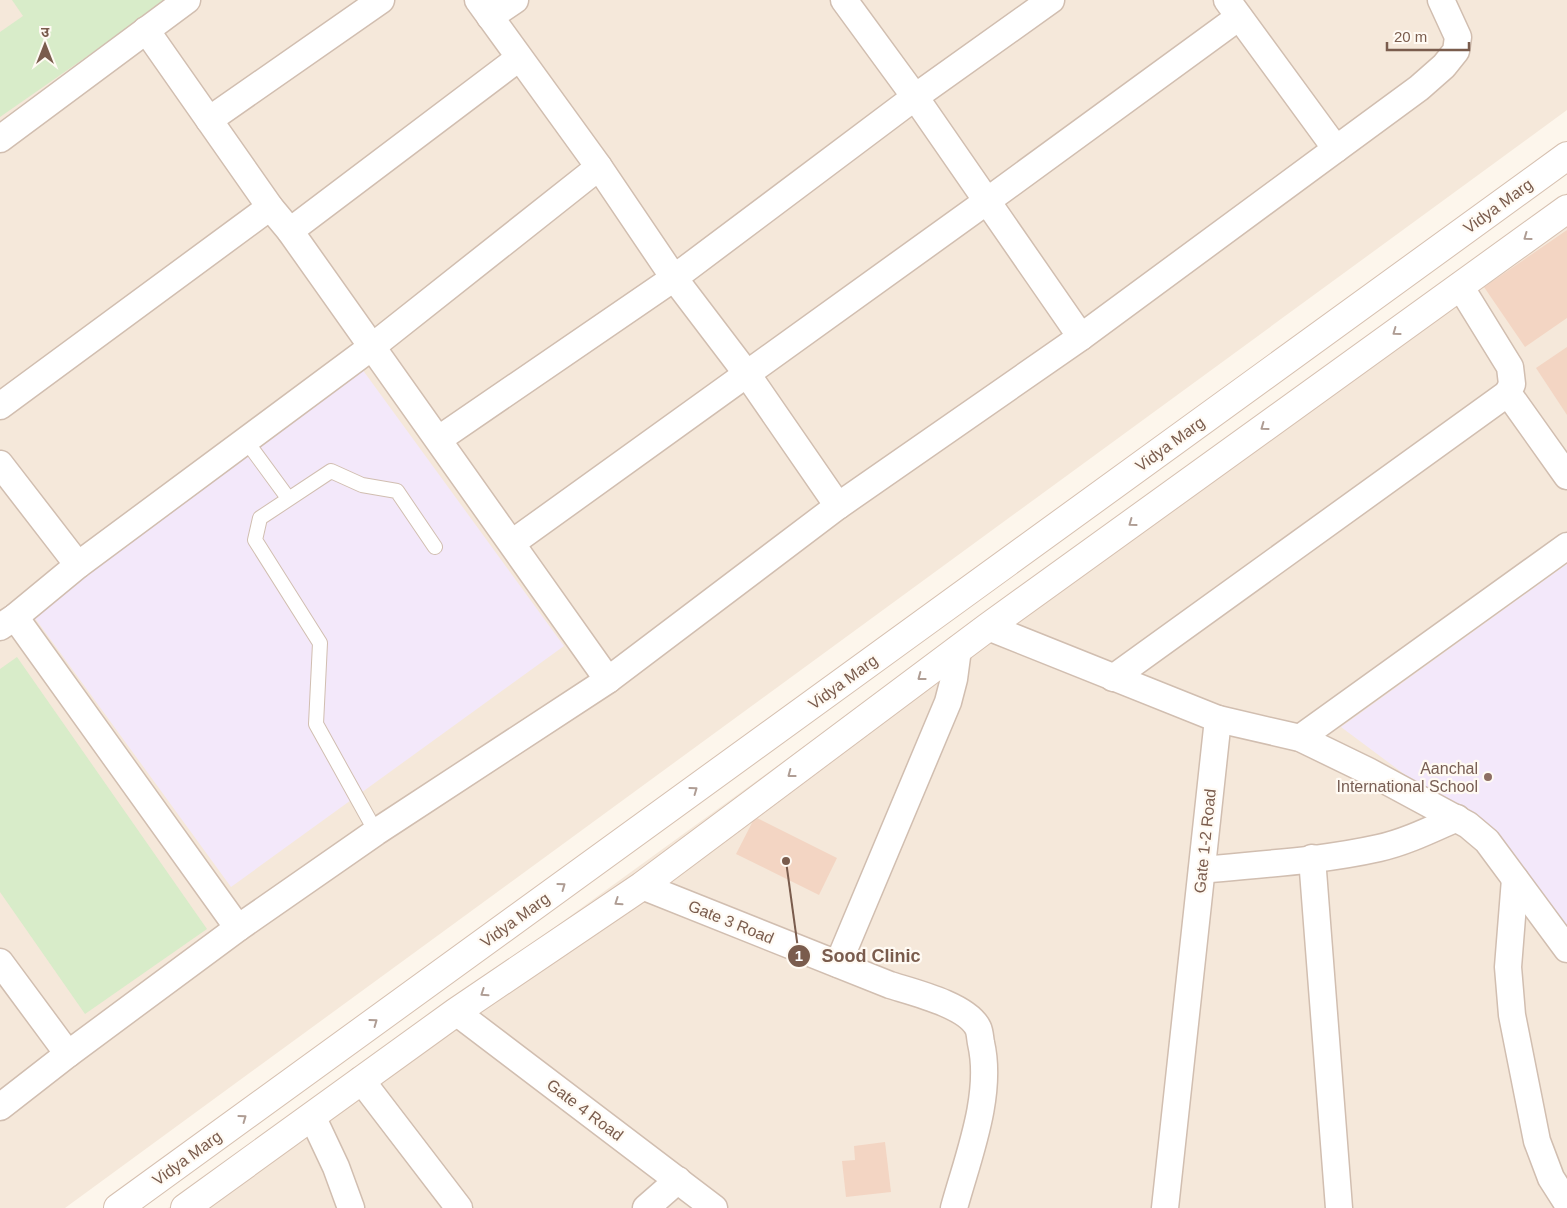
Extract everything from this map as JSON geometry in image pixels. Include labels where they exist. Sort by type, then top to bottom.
[{"type":"main road","name":"Vidya Marg","points":[[118,1208],[1567,156]]},
{"type":"main road","points":[[185,1208],[456,1012],[642,886],[988,627],[1567,209]]},
{"type":"street","points":[[0,139],[187,0]]},
{"type":"street","points":[[209,120],[381,0]]},
{"type":"street","points":[[515,0],[484,9],[599,168],[674,278],[747,374],[838,506]]},
{"type":"street","points":[[844,0],[915,97],[1081,337]]},
{"type":"street","points":[[439,439],[674,278],[915,97],[1050,0]]},
{"type":"street","points":[[0,1107],[238,928],[376,832],[608,680],[838,506],[1081,337],[1419,88],[1444,66],[1456,51],[1458,37],[1441,0]]},
{"type":"street","points":[[512,543],[988,201],[1233,8],[1336,149]]},
{"type":"street","points":[[146,30],[270,207],[290,230],[373,346],[608,680]]},
{"type":"street","points":[[290,230],[519,58]]},
{"type":"street","points":[[238,928],[8,622],[78,565],[247,442],[373,346],[599,168]]},
{"type":"street","points":[[0,406],[270,207]]},
{"type":"street","points":[[1113,678],[1508,393],[1512,384],[1510,367],[1460,286]]},
{"type":"street","points":[[1508,393],[1567,476]]},
{"type":"street","points":[[0,464],[78,565]]},
{"type":"street","points":[[1300,738],[1567,546]]},
{"type":"street","points":[[988,627],[1218,719],[1300,738],[1457,818],[1487,841],[1567,949]]},
{"type":"street","points":[[838,964],[948,702],[954,679],[958,649]]},
{"type":"street","name":"Gate 1-2 Road","points":[[1165,1208],[1218,719]]},
{"type":"street","points":[[1202,870],[1312,858],[1380,848],[1403,841],[1457,818]]},
{"type":"street","points":[[1312,858],[1339,1208]]},
{"type":"street","points":[[1515,879],[1508,967],[1512,1015],[1537,1141],[1551,1178],[1567,1203]]},
{"type":"street","name":"Gate 3 Road","points":[[642,886],[890,985],[932,998],[962,1012],[978,1027],[985,1058],[984,1090],[974,1136],[954,1208]]},
{"type":"street","points":[[0,962],[68,1054]]},
{"type":"street","name":"Gate 4 Road","points":[[456,1012],[714,1208]]},
{"type":"street","points":[[361,1080],[459,1208]]},
{"type":"street","points":[[312,1116],[336,1167],[351,1208]]},
{"type":"street","points":[[646,1208],[678,1180]]},
{"type":"lane","points":[[247,442],[288,498]]},
{"type":"lane","points":[[376,832],[316,724],[320,643],[255,540],[260,518],[331,471],[362,485],[397,491],[435,547]]},
{"type":"shaded area","points":[[0,0],[1567,0],[1567,110],[65,1208],[0,1208]]},
{"type":"shaded area","points":[[1567,193],[1567,1208],[168,1208]]},
{"type":"shaded area","points":[[362,369],[564,646],[231,887],[29,610]]},
{"type":"shaded area","name":"Aanchal International School","points":[[1567,564],[1567,938],[1475,827],[1341,727]]},
{"type":"green space","points":[[12,0],[168,0],[0,117],[0,32],[23,16]]},
{"type":"green space","points":[[17,657],[207,929],[85,1014],[0,892],[0,669]]},
{"type":"building","points":[[1567,230],[1567,318],[1525,347],[1484,287]]},
{"type":"building","points":[[1567,347],[1567,415],[1536,368]]},
{"type":"building","points":[[755,817],[837,858],[819,895],[736,854]]},
{"type":"building","points":[[885,1142],[891,1192],[846,1197],[842,1161],[855,1160],[854,1146]]},
{"type":"place","name":"Aanchal International School","points":[[1488,777]]},
{"type":"place","name":"Sood Clinic","points":[[786,861]]}]
